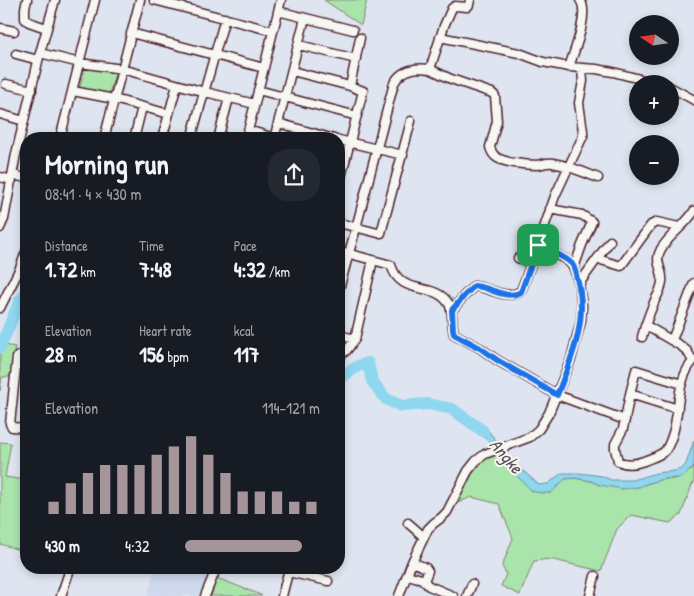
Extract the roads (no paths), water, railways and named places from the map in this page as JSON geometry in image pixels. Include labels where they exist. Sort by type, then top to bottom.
[{"type":"street","points":[[27,0],[25,18],[29,22],[46,28]]},
{"type":"street","points":[[21,132],[46,28],[55,0]]},
{"type":"street","points":[[62,132],[95,0]]},
{"type":"street","points":[[106,132],[140,0]]},
{"type":"street","points":[[154,0],[179,3],[225,18],[273,30]]},
{"type":"street","points":[[254,132],[248,130],[278,11],[279,0]]},
{"type":"street","points":[[430,69],[452,8],[455,6],[467,7],[470,0]]},
{"type":"street","points":[[570,67],[584,12],[583,4],[580,0]]},
{"type":"street","points":[[278,11],[353,30]]},
{"type":"street","points":[[193,132],[225,18]]},
{"type":"street","points":[[276,132],[305,18]]},
{"type":"street","points":[[0,28],[14,31]]},
{"type":"street","points":[[131,33],[264,68]]},
{"type":"street","points":[[350,86],[360,38]]},
{"type":"street","points":[[440,38],[519,53],[537,60],[570,67],[596,69],[629,76]]},
{"type":"street","points":[[299,45],[356,59]]},
{"type":"street","points":[[16,54],[122,69],[255,104]]},
{"type":"street","points":[[345,265],[394,83],[406,71],[414,68],[430,69],[492,93],[495,96],[497,121],[490,147],[496,157],[505,161],[538,165],[549,163],[569,167],[598,178]]},
{"type":"street","points":[[452,310],[474,286],[509,295],[521,292],[550,209],[563,176],[580,144],[583,133],[579,103],[583,81],[582,68]]},
{"type":"street","points":[[292,71],[363,91],[345,156]]},
{"type":"street","points":[[6,84],[32,90]]},
{"type":"street","points":[[164,132],[177,84]]},
{"type":"street","points":[[258,90],[357,116]]},
{"type":"street","points":[[73,91],[114,99],[168,114]]},
{"type":"street","points":[[679,92],[694,100]]},
{"type":"street","points":[[220,132],[229,98]]},
{"type":"street","points":[[136,132],[142,107]]},
{"type":"street","points":[[0,114],[24,121]]},
{"type":"street","points":[[345,225],[381,233],[411,121]]},
{"type":"street","points":[[278,123],[310,132]]},
{"type":"street","points":[[0,228],[20,138]]},
{"type":"street","points":[[345,142],[402,155]]},
{"type":"street","points":[[0,177],[20,178]]},
{"type":"street","points":[[550,209],[582,216],[592,221],[574,268]]},
{"type":"street","points":[[642,337],[645,325],[662,285],[663,277],[657,262],[661,249],[679,227],[690,222],[694,211]]},
{"type":"street","points":[[597,260],[621,266],[651,225],[657,222],[679,227]]},
{"type":"street","points":[[579,284],[610,241]]},
{"type":"street","points":[[398,596],[424,537],[431,525],[447,512],[472,464],[485,454],[530,437],[539,429],[557,395],[571,359],[581,321],[582,306],[579,284],[574,268],[565,259],[538,245]]},
{"type":"street","points":[[345,252],[391,265],[398,278],[410,286],[437,293],[446,300],[452,310],[454,334],[497,360],[557,395],[625,420]]},
{"type":"street","points":[[518,258],[531,263]]},
{"type":"street","points":[[345,351],[355,339],[373,260]]},
{"type":"street","points":[[0,308],[20,273]]},
{"type":"street","points":[[672,340],[694,284]]},
{"type":"street","points":[[645,325],[681,346],[687,351],[693,361],[687,368],[682,384],[674,430],[666,450],[633,464],[618,461],[615,444],[623,429],[637,370],[682,384]]},
{"type":"street","points":[[345,336],[355,339]]},
{"type":"street","points":[[20,356],[17,357],[10,424],[12,427],[20,428]]},
{"type":"street","points":[[630,394],[678,408]]},
{"type":"street","points":[[408,523],[424,537]]},
{"type":"street","points":[[412,562],[426,568],[428,571],[424,581]]},
{"type":"street","points":[[60,596],[68,574]]},
{"type":"street","points":[[205,596],[214,574]]},
{"type":"street","points":[[282,596],[287,574]]},
{"type":"street","points":[[303,574],[328,581]]},
{"type":"street","points":[[407,575],[422,579],[429,586],[453,596]]},
{"type":"street","points":[[590,596],[595,576]]},
{"type":"street","points":[[467,596],[472,584]]},
{"type":"water","points":[[472,419],[487,429],[511,460],[539,485],[548,484],[562,473],[602,476],[611,480],[632,480],[656,473],[682,469],[686,464],[694,440],[694,467],[681,478],[663,479],[639,487],[622,489],[575,478],[565,479],[551,493],[541,493],[532,491],[505,464],[491,444],[469,423]]},
{"type":"waterway","name":"Angke","points":[[0,348],[20,300]]},
{"type":"waterway","name":"Angke","points":[[345,375],[358,366],[368,363],[372,381],[386,399],[401,406],[428,404],[452,409],[483,431]]}]
